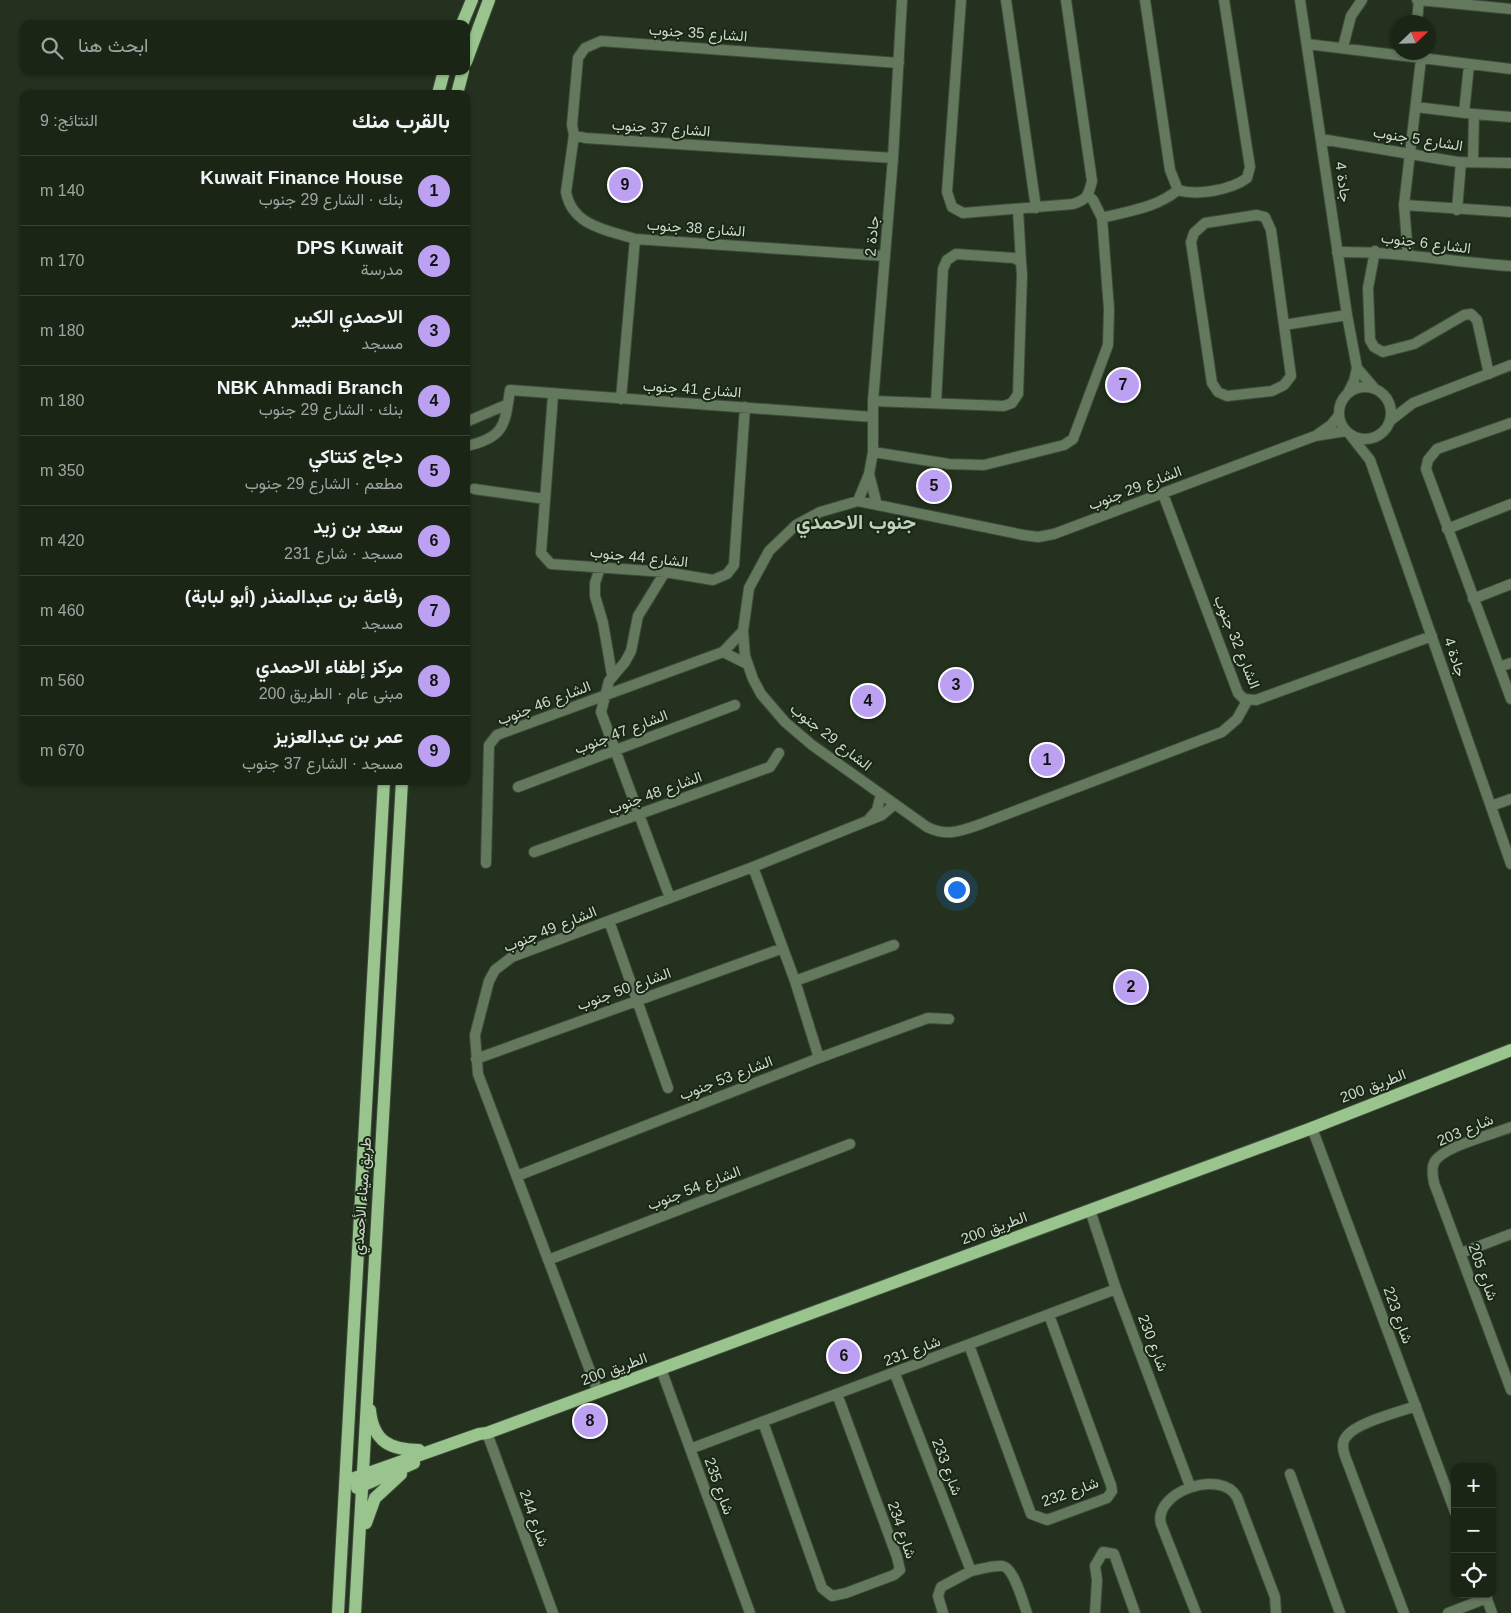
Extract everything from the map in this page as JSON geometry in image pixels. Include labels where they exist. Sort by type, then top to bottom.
[{"type":"main road","points":[[464,20],[472,0]]},
{"type":"main road","points":[[470,51],[489,0]]},
{"type":"main road","points":[[439,90],[443,75]]},
{"type":"main road","points":[[458,90],[463,75]]},
{"type":"main road","name":"طريق ميناء الأحمدي","points":[[338,1613],[384,785]]},
{"type":"main road","name":"طريق ميناء الأحمدي","points":[[355,1613],[402,785]]},
{"type":"main road","name":"الطريق 200","points":[[362,1480],[427,1450],[487,1433],[661,1369],[1312,1128],[1511,1050]]},
{"type":"main road","points":[[367,1377],[371,1418],[380,1437],[390,1447],[399,1450],[427,1450]]},
{"type":"main road","name":"الطريق 200","points":[[345,1486],[477,1442],[487,1433]]},
{"type":"main road","points":[[358,1570],[370,1507],[375,1498],[413,1464]]},
{"type":"street","name":"جادة 2","points":[[858,501],[869,474],[872,452],[873,401],[893,158],[902,0]]},
{"type":"street","points":[[961,0],[947,192],[952,207],[963,213],[1073,204],[1085,200],[1088,195],[1092,181],[1066,0]]},
{"type":"street","points":[[1006,0],[1036,208]]},
{"type":"street","points":[[1145,0],[1170,170],[1178,190]]},
{"type":"street","points":[[1178,190],[1188,193],[1238,185],[1247,178],[1250,167],[1224,0]]},
{"type":"street","name":"جادة 4","points":[[1300,0],[1347,315],[1357,368],[1375,389]]},
{"type":"street","points":[[1343,47],[1351,16],[1362,0]]},
{"type":"street","points":[[1417,15],[1418,0],[1482,3],[1511,9]]},
{"type":"street","name":"الشارع 35 جنوب","points":[[574,135],[572,125],[578,58],[585,48],[601,41],[899,63]]},
{"type":"street","points":[[1307,44],[1391,53]]},
{"type":"street","points":[[1436,59],[1511,69]]},
{"type":"street","points":[[1408,255],[1404,205],[1416,107],[1417,60]]},
{"type":"street","points":[[1469,64],[1469,114],[1473,162]]},
{"type":"street","points":[[1416,107],[1469,114],[1511,116]]},
{"type":"street","points":[[574,135],[566,192],[570,207],[588,224],[635,239]]},
{"type":"street","name":"الشارع 37 جنوب","points":[[574,135],[585,138],[893,158]]},
{"type":"street","name":"الشارع 5 جنوب","points":[[1322,139],[1462,162],[1511,163]]},
{"type":"street","points":[[1457,210],[1462,162]]},
{"type":"street","points":[[1102,218],[1153,205],[1167,199],[1178,190]]},
{"type":"street","points":[[872,452],[949,464],[984,465],[1064,445],[1073,439],[1108,345],[1109,309],[1102,218],[1093,200],[1088,195]]},
{"type":"street","points":[[1404,205],[1457,210],[1511,212],[1511,202]]},
{"type":"street","points":[[873,401],[1004,406],[1012,403],[1018,394],[1022,275],[1018,210]]},
{"type":"street","points":[[1257,215],[1265,217],[1270,230],[1284,325],[1291,376],[1284,385],[1272,392],[1228,396],[1218,392],[1212,383],[1192,242],[1194,233],[1205,223],[1257,215]]},
{"type":"street","name":"الشارع 38 جنوب","points":[[621,399],[635,239],[885,256]]},
{"type":"street","points":[[1375,251],[1368,288],[1370,340],[1374,347],[1383,352],[1414,344],[1464,315],[1472,314],[1477,320],[1490,374]]},
{"type":"street","name":"الشارع 6 جنوب","points":[[1338,252],[1375,251],[1463,263],[1511,266]]},
{"type":"street","points":[[936,403],[943,269],[948,260],[956,254],[1014,258],[1021,262]]},
{"type":"street","points":[[1284,325],[1347,315]]},
{"type":"street","points":[[1357,368],[1354,381],[1348,393],[1342,399],[1339,415],[1348,434],[1368,440],[1376,438],[1383,433],[1390,420],[1413,403],[1511,365]]},
{"type":"street","points":[[1348,393],[1361,387],[1375,389],[1388,400],[1397,404],[1413,403]]},
{"type":"street","name":"الشارع 41 جنوب","points":[[508,404],[510,390],[553,395],[873,417]]},
{"type":"street","name":"الشارع 44 جنوب","points":[[553,395],[541,553],[546,560],[551,564],[665,572],[713,580],[727,574],[734,565],[745,407]]},
{"type":"street","points":[[1388,400],[1390,420]]},
{"type":"street","points":[[470,420],[508,404]]},
{"type":"street","points":[[470,445],[502,430],[508,404]]},
{"type":"street","name":"الشارع 29 جنوب","points":[[1247,701],[1237,719],[1222,732],[1106,778],[954,833],[939,832],[927,827],[812,745],[784,722],[761,694],[747,664],[743,631],[749,588],[769,551],[796,525],[820,512],[858,501],[1023,535],[1054,534],[1316,436],[1331,425],[1339,415]]},
{"type":"street","points":[[1511,423],[1437,449],[1428,460],[1427,474],[1511,700]]},
{"type":"street","name":"جادة 4","points":[[1348,434],[1370,460],[1511,864]]},
{"type":"street","name":"الشارع 29 جنوب","points":[[1316,436],[1348,434]]},
{"type":"street","points":[[1370,460],[1376,438]]},
{"type":"street","name":"جادة 2","points":[[869,474],[878,505]]},
{"type":"street","points":[[474,489],[545,499]]},
{"type":"street","name":"الشارع 32 جنوب","points":[[1163,494],[1238,693],[1247,701],[1259,699],[1432,636]]},
{"type":"street","points":[[1447,528],[1511,504]]},
{"type":"street","points":[[600,568],[595,583],[595,596],[603,623],[612,675]]},
{"type":"street","points":[[665,572],[638,616],[631,651],[625,662],[612,675],[605,695],[602,712],[670,898]]},
{"type":"street","points":[[1473,599],[1511,584]]},
{"type":"street","name":"الشارع 46 جنوب","points":[[486,863],[489,745],[497,735],[723,652],[743,631]]},
{"type":"street","points":[[723,652],[747,664]]},
{"type":"street","points":[[1499,667],[1511,663]]},
{"type":"street","name":"الشارع 47 جنوب","points":[[518,787],[735,704]]},
{"type":"street","name":"الشارع 48 جنوب","points":[[534,852],[770,767],[779,753]]},
{"type":"street","points":[[866,821],[877,810],[884,796]]},
{"type":"street","points":[[1491,806],[1511,799]]},
{"type":"street","name":"الشارع 49 جنوب","points":[[598,1392],[478,1074],[475,1035],[489,981],[495,970],[512,957],[753,867],[882,815],[896,804]]},
{"type":"street","points":[[753,867],[795,981],[820,1058]]},
{"type":"street","points":[[609,921],[668,1088]]},
{"type":"street","points":[[795,981],[894,945]]},
{"type":"street","name":"الشارع 50 جنوب","points":[[476,1059],[782,948]]},
{"type":"street","name":"الشارع 53 جنوب","points":[[517,1176],[928,1018],[948,1019]]},
{"type":"street","name":"شارع 203","points":[[1434,1163],[1447,1151],[1511,1127]]},
{"type":"street","name":"شارع 223","points":[[1312,1128],[1454,1508]]},
{"type":"street","name":"الشارع 54 جنوب","points":[[548,1260],[850,1144]]},
{"type":"street","name":"شارع 205","points":[[1434,1163],[1434,1183],[1511,1390]]},
{"type":"street","name":"شارع 230","points":[[1090,1210],[1116,1289],[1190,1486]]},
{"type":"street","points":[[1460,1253],[1511,1234]]},
{"type":"street","name":"شارع 231","points":[[690,1449],[895,1374],[1116,1289]]},
{"type":"street","name":"شارع 232","points":[[969,1345],[1031,1514],[1048,1520],[1107,1498],[1112,1491],[1111,1485],[1049,1315]]},
{"type":"street","name":"شارع 235","points":[[661,1369],[750,1613]]},
{"type":"street","name":"شارع 233","points":[[895,1374],[971,1571]]},
{"type":"street","name":"شارع 234","points":[[762,1422],[822,1588],[832,1596],[846,1593],[894,1575],[900,1570],[897,1557],[836,1394]]},
{"type":"street","points":[[1404,1613],[1345,1456],[1343,1444],[1346,1436],[1355,1429],[1416,1406]]},
{"type":"street","name":"شارع 244","points":[[487,1433],[553,1613]]},
{"type":"street","points":[[1290,1474],[1340,1613]]},
{"type":"street","points":[[1196,1613],[1159,1518],[1164,1504],[1190,1486],[1223,1484],[1235,1493],[1275,1597],[1276,1613]]},
{"type":"street","points":[[1095,1613],[1097,1580],[1095,1566],[1103,1552],[1109,1552],[1114,1554],[1135,1613]]},
{"type":"street","points":[[943,1613],[938,1600],[939,1589],[946,1583],[971,1571],[1002,1566],[1013,1574],[1027,1613]]},
{"type":"street","points":[[1448,1613],[1482,1598]]},
{"type":"street","points":[[1487,1598],[1492,1613]]},
{"type":"place","name":"عمر بن عبدالعزيز","points":[[625,185]]},
{"type":"place","name":"رفاعة بن عبدالمنذر (أبو لبابة)","points":[[1123,385]]},
{"type":"place","name":"دجاج كنتاكي","points":[[934,486]]},
{"type":"place","name":"الاحمدي الكبير","points":[[956,685]]},
{"type":"place","name":"NBK Ahmadi Branch","points":[[868,701]]},
{"type":"place","name":"Kuwait Finance House","points":[[1047,760]]},
{"type":"place","name":"DPS Kuwait","points":[[1131,987]]},
{"type":"place","name":"سعد بن زيد","points":[[844,1356]]},
{"type":"place","name":"مركز إطفاء الاحمدي","points":[[590,1421]]},
{"type":"district","name":"جنوب الاحمدي","points":[[856,522]]}]
